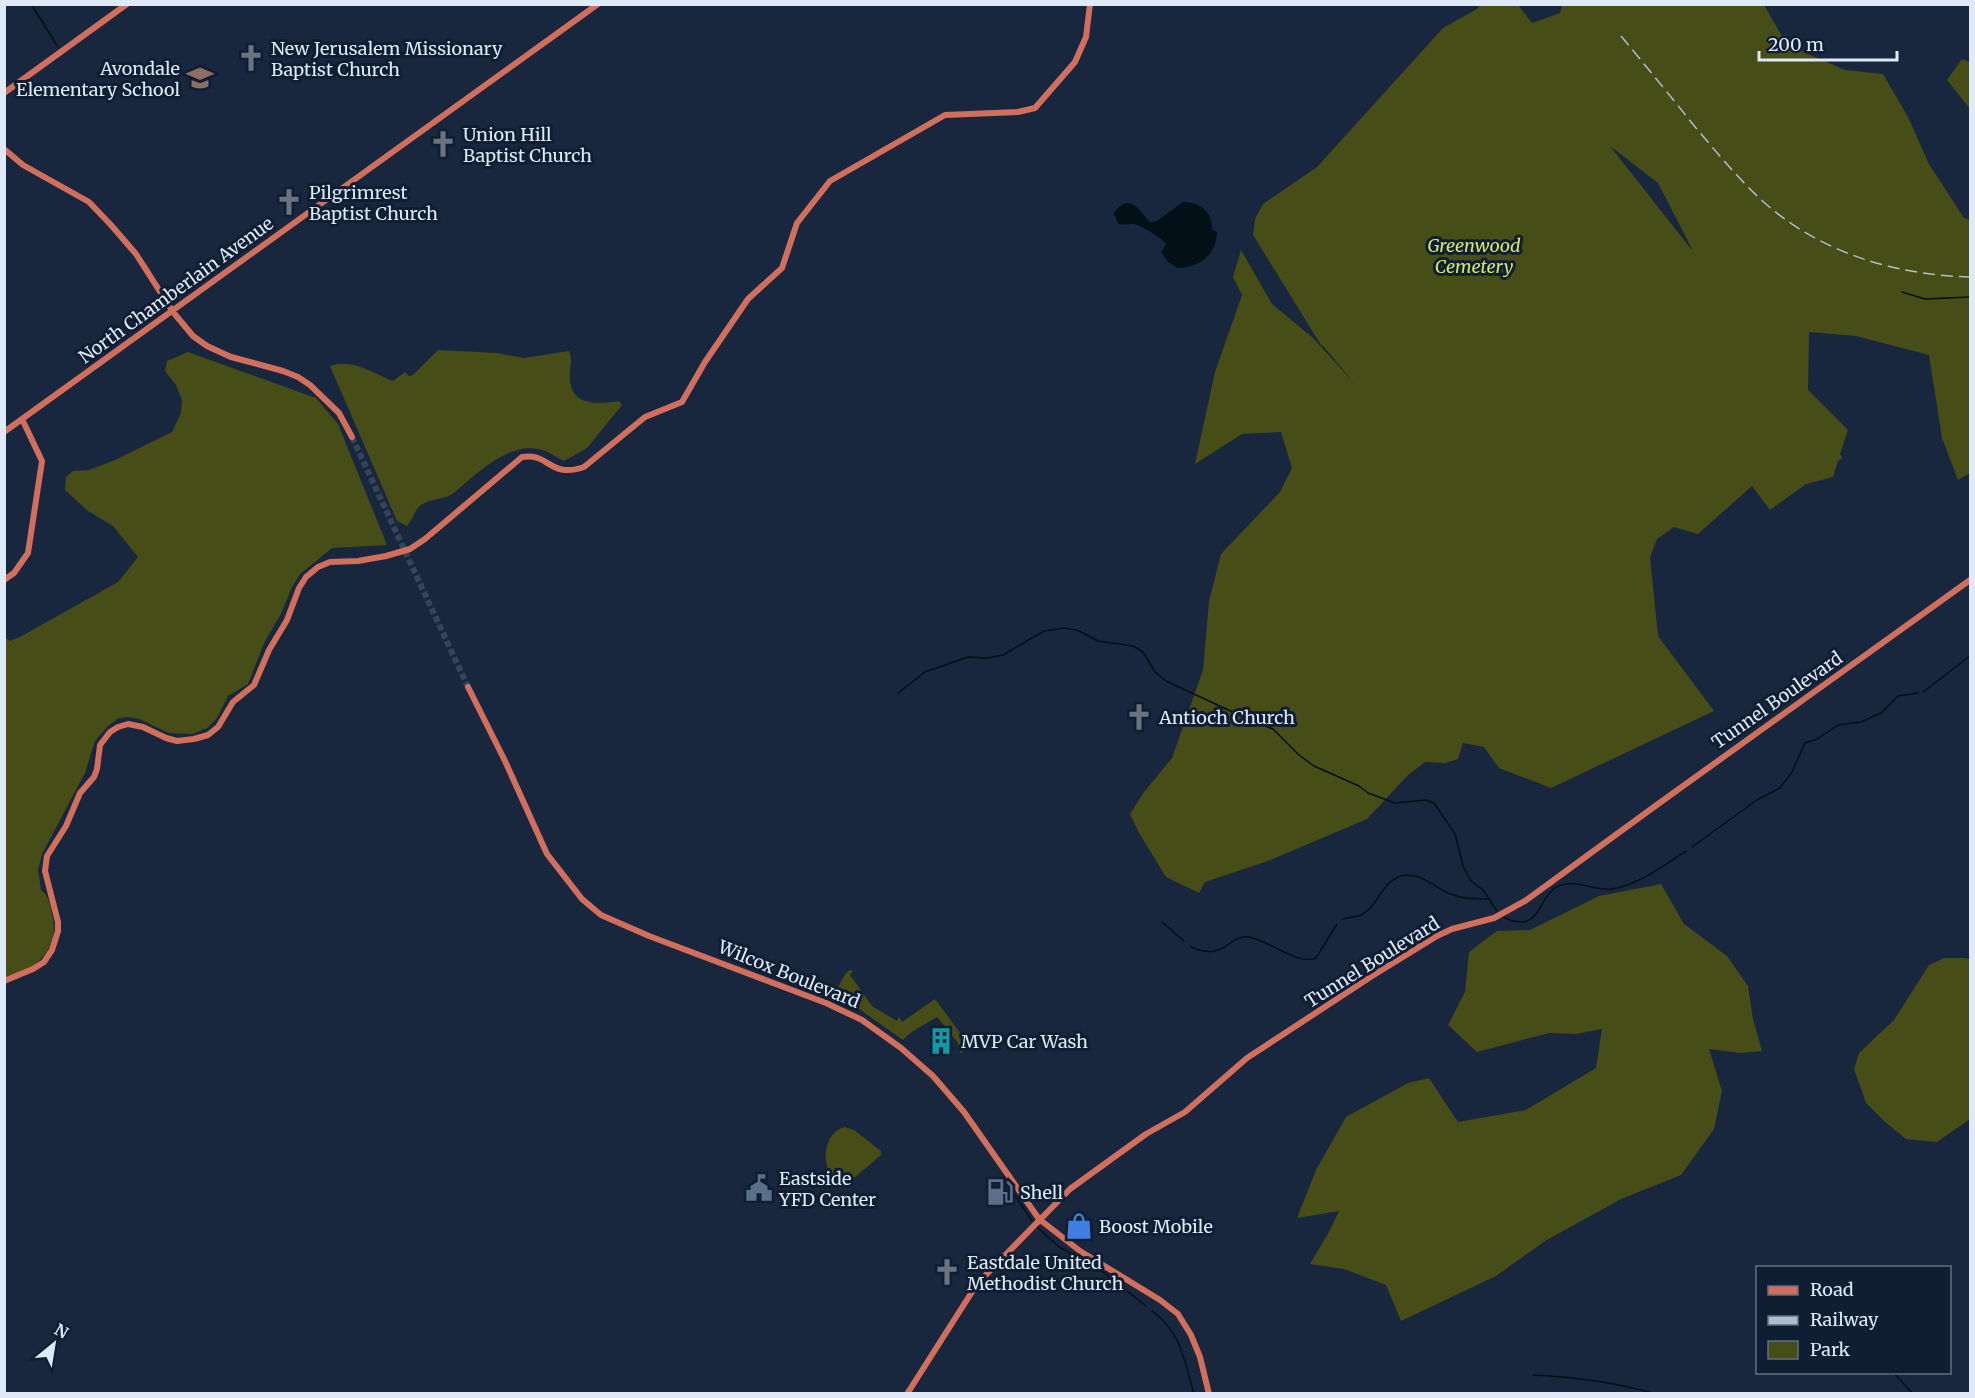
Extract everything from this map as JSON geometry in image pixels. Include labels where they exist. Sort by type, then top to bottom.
[{"type":"main road","points":[[4,93],[127,4]]},
{"type":"main road","name":"North Chamberlain Avenue","points":[[4,432],[598,4]]},
{"type":"main road","points":[[4,981],[44,962],[52,950],[58,932],[58,922],[45,871],[47,856],[66,826],[80,793],[94,777],[100,745],[110,732],[128,724],[143,727],[177,741],[208,735],[218,727],[239,695],[254,685],[269,650],[287,620],[299,588],[306,577],[318,567],[330,562],[358,561],[410,549],[522,457],[531,456],[564,471],[574,471],[584,467],[645,417],[682,402],[705,362],[748,299],[782,268],[797,223],[830,182],[945,115],[1018,112],[1035,108],[1075,62],[1086,37],[1090,4]]},
{"type":"main road","points":[[4,149],[30,169],[89,202],[135,254],[173,312],[193,336],[207,346],[231,357],[283,371],[310,385],[339,413],[352,437]]},
{"type":"main road","points":[[4,580],[14,573],[28,553],[42,461],[22,419]]},
{"type":"main road","name":"Tunnel Boulevard","points":[[907,1394],[977,1284],[1070,1189],[1146,1134],[1185,1112],[1247,1058],[1372,976],[1437,936],[1452,929],[1494,918],[1525,901],[1971,580]]},
{"type":"main road","name":"Wilcox Boulevard","points":[[468,687],[505,761],[546,854],[582,899],[601,915],[649,936],[826,1003],[873,1027],[911,1056],[940,1084],[964,1112],[1039,1219],[1080,1251],[1160,1300],[1178,1314],[1191,1335],[1200,1358],[1209,1394]]},
{"type":"green space","name":"Greenwood Cemetery","points":[[1480,5],[1518,5],[1532,23],[1560,13],[1562,5],[1764,5],[1787,45],[1845,70],[1883,74],[1908,117],[1929,164],[1964,218],[1970,220],[1970,473],[1958,480],[1942,438],[1929,355],[1856,336],[1809,332],[1808,390],[1848,430],[1840,454],[1842,458],[1838,461],[1833,477],[1806,484],[1770,510],[1752,486],[1698,534],[1674,527],[1657,539],[1650,557],[1658,636],[1714,711],[1551,788],[1499,768],[1484,747],[1463,743],[1458,759],[1445,763],[1425,762],[1408,775],[1367,819],[1268,861],[1205,882],[1199,893],[1166,877],[1130,814],[1144,792],[1172,758],[1203,670],[1209,601],[1221,554],[1280,492],[1292,468],[1281,432],[1242,434],[1195,464],[1215,372],[1242,295],[1233,277],[1241,250],[1272,304],[1313,338],[1354,383],[1321,345],[1253,235],[1255,219],[1263,204],[1317,167],[1443,28],[1477,9]],"holes":[[[1610,146],[1658,183],[1692,249]]]},
{"type":"green space","points":[[1962,59],[1970,62],[1970,109],[1947,80]]},
{"type":"green space","points":[[438,350],[497,353],[524,358],[569,351],[570,379],[575,395],[588,402],[619,401],[622,405],[587,448],[564,461],[541,450],[514,451],[491,463],[451,495],[421,505],[407,526],[397,521],[330,366],[354,365],[393,381],[405,372],[409,376],[413,375]]},
{"type":"green space","points":[[188,352],[316,398],[338,424],[387,545],[332,548],[300,574],[265,641],[248,684],[228,696],[217,718],[207,728],[193,734],[169,733],[139,719],[128,717],[119,718],[108,726],[95,741],[85,773],[42,854],[38,870],[41,890],[49,901],[54,923],[53,937],[43,957],[31,967],[5,977],[4,637],[10,641],[20,637],[118,582],[138,557],[113,526],[88,511],[65,490],[66,477],[73,471],[89,470],[115,460],[172,432],[181,413],[182,400],[176,385],[165,371],[167,361]]},
{"type":"green space","points":[[1661,884],[1684,924],[1727,956],[1748,986],[1753,1019],[1762,1051],[1741,1053],[1709,1049],[1722,1091],[1714,1129],[1681,1175],[1621,1199],[1545,1241],[1496,1276],[1401,1321],[1386,1285],[1344,1269],[1310,1264],[1339,1211],[1297,1218],[1316,1170],[1346,1117],[1408,1083],[1429,1078],[1458,1122],[1526,1110],[1596,1068],[1602,1029],[1576,1034],[1549,1033],[1477,1052],[1448,1025],[1465,992],[1469,952],[1497,931],[1530,930],[1599,896]]},
{"type":"green space","points":[[1944,958],[1970,959],[1970,1119],[1937,1142],[1906,1139],[1866,1103],[1854,1069],[1859,1053],[1894,1020],[1929,965]]},
{"type":"green space","points":[[849,970],[853,971],[850,975],[872,1006],[897,1021],[899,1017],[902,1022],[935,999],[966,1041],[966,1050],[960,1053],[958,1043],[937,1017],[914,1030],[903,1040],[859,1009],[838,1000],[835,993]]},
{"type":"green space","points":[[845,1127],[854,1130],[881,1151],[881,1155],[848,1183],[839,1181],[833,1176],[826,1161],[826,1152],[832,1136],[837,1130]]},
{"type":"shaded area","points":[[1183,202],[1195,204],[1205,210],[1210,218],[1212,230],[1217,232],[1214,247],[1206,258],[1186,267],[1178,268],[1168,262],[1161,252],[1166,244],[1160,238],[1133,224],[1118,224],[1114,213],[1124,203],[1129,203],[1138,208],[1150,222],[1157,221]]},
{"type":"waterway","points":[[31,4],[58,47]]},
{"type":"waterway","points":[[1902,292],[1925,299],[1970,297]]},
{"type":"waterway","points":[[898,693],[925,672],[968,657],[987,658],[1003,655],[1044,631],[1063,628],[1077,630],[1098,641],[1133,646],[1143,652],[1155,672],[1166,681],[1273,729],[1299,755],[1314,766],[1359,786],[1368,793],[1395,803],[1426,800],[1434,803],[1455,834],[1463,866],[1471,881],[1483,890],[1497,911]]},
{"type":"waterway","points":[[1923,692],[1970,656]]},
{"type":"waterway","points":[[1692,847],[1757,800],[1780,788],[1792,772],[1805,743],[1817,739],[1838,725],[1861,722],[1881,713],[1898,696],[1918,693]]},
{"type":"waterway","points":[[1501,916],[1525,922],[1532,918],[1553,890],[1561,885],[1574,884],[1606,889],[1622,887],[1651,874],[1686,851]]},
{"type":"waterway","points":[[1343,919],[1359,916],[1367,911],[1389,883],[1408,875],[1420,878],[1458,896],[1490,899]]},
{"type":"waterway","points":[[1162,922],[1184,941]]},
{"type":"waterway","points":[[1191,947],[1203,951],[1219,950],[1236,939],[1249,937],[1292,956],[1309,960],[1316,958],[1337,924]]},
{"type":"waterway","points":[[1010,1188],[1032,1221]]},
{"type":"waterway","points":[[1037,1227],[1059,1247],[1098,1268],[1146,1306]]},
{"type":"waterway","points":[[1152,1311],[1162,1319],[1176,1338],[1194,1394]]},
{"type":"waterway","points":[[1895,1374],[1913,1394]]},
{"type":"waterway","points":[[1533,1375],[1595,1381],[1656,1394]]},
{"type":"tunnel","points":[[352,437],[468,687]]},
{"type":"railway","points":[[1621,36],[1730,168],[1757,196],[1789,222],[1812,237],[1862,259],[1916,272],[1970,277]]},
{"type":"place","name":"New Jerusalem Missionary Baptist Church","points":[[251,58]]},
{"type":"place","name":"Avondale Elementary School","points":[[200,78]]},
{"type":"place","name":"Union Hill Baptist Church","points":[[443,144]]},
{"type":"place","name":"Pilgrimrest Baptist Church","points":[[289,202]]},
{"type":"place","name":"Antioch Church","points":[[1139,717]]},
{"type":"place","name":"MVP Car Wash","points":[[941,1041]]},
{"type":"place","name":"Eastside YFD Center","points":[[759,1188]]},
{"type":"place","name":"Shell","points":[[1000,1192]]},
{"type":"place","name":"Boost Mobile","points":[[1079,1226]]},
{"type":"place","name":"Eastdale United Methodist Church","points":[[947,1272]]}]
